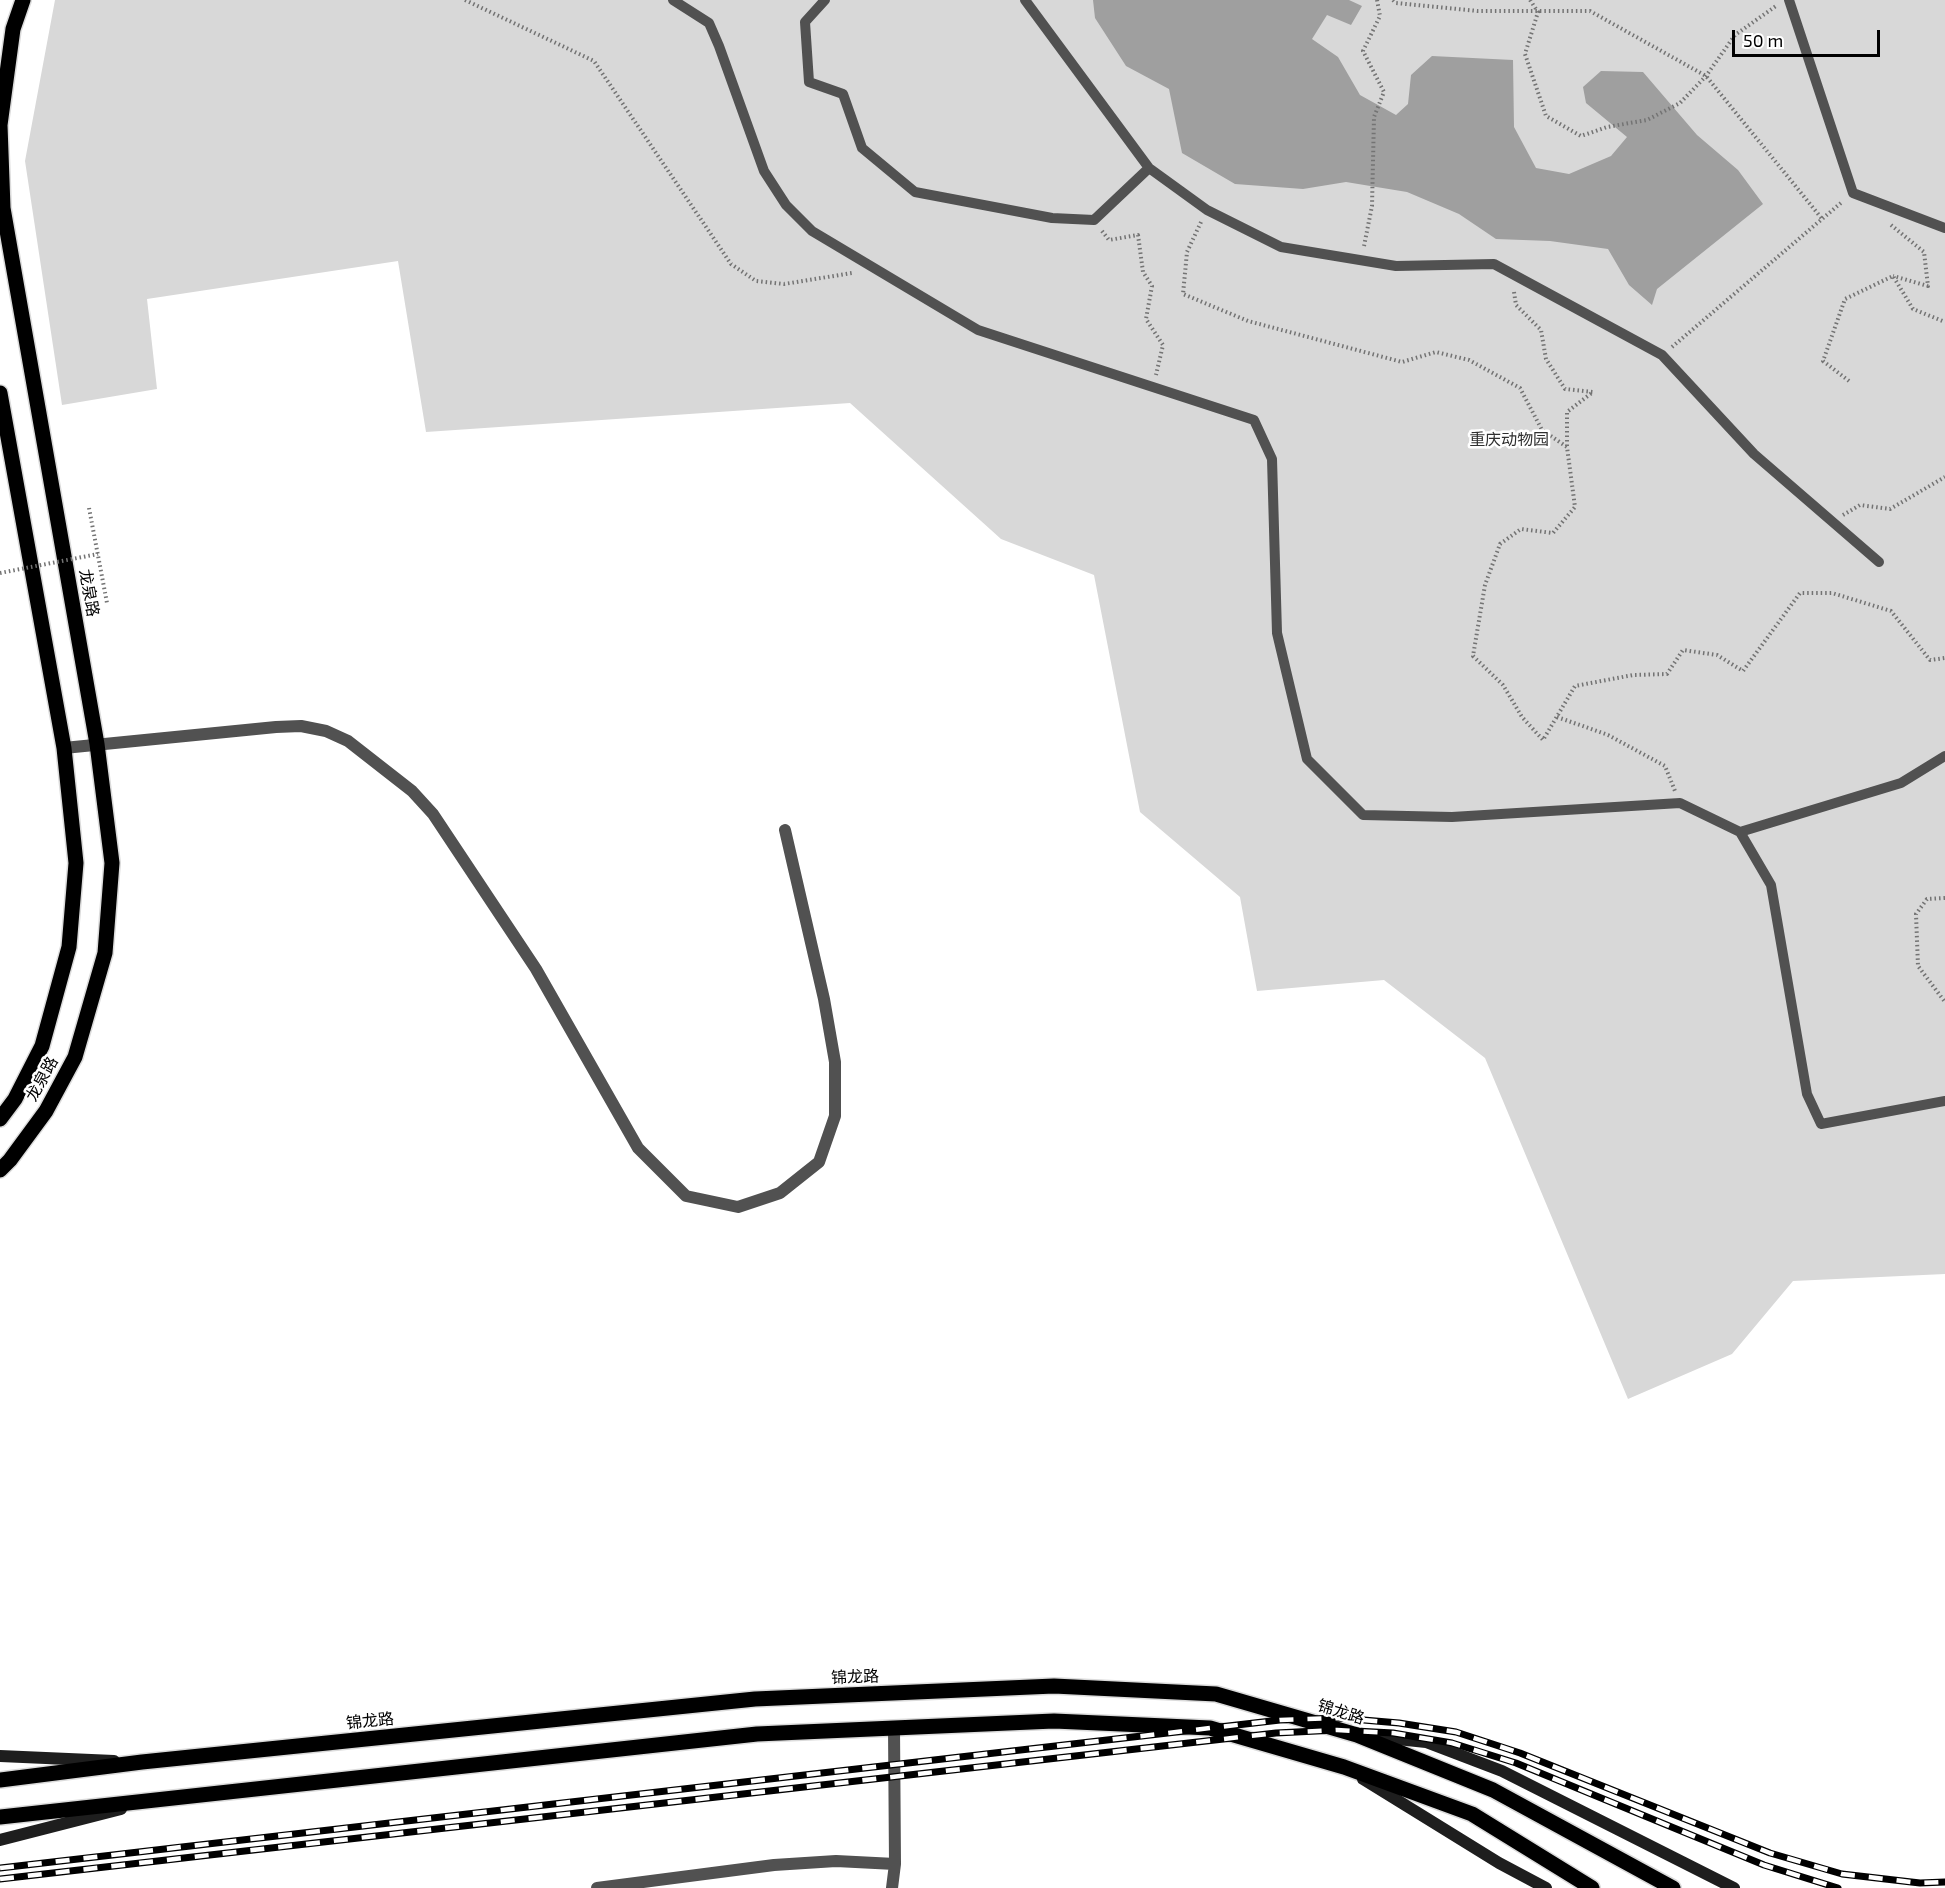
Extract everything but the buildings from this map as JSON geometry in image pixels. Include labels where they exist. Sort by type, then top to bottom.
[{"type":"main road","name":"龙泉路","points":[[0,1170],[46,1111],[75,1057],[105,953],[112,863],[97,744],[3,208],[0,125],[13,29],[23,0]]},
{"type":"main road","name":"龙泉路","points":[[0,393],[64,748],[76,863],[69,947],[42,1046],[15,1099],[0,1119]]},
{"type":"main road","name":"锦龙路","points":[[0,1780],[142,1762],[755,1699],[1054,1686],[1216,1694],[1357,1735],[1493,1790],[1673,1888]]},
{"type":"main road","points":[[0,1817],[757,1734],[1054,1721],[1210,1728],[1344,1767],[1472,1814],[1592,1888]]},
{"type":"street","points":[[64,748],[301,726],[326,731],[348,741],[412,791],[433,814],[536,969],[638,1148],[687,1196],[738,1208],[780,1193],[819,1162],[836,1116],[835,1062],[824,999],[785,830]]},
{"type":"street","points":[[892,1888],[895,1864],[894,1728]]},
{"type":"street","points":[[1357,1735],[1426,1742],[1502,1772],[1734,1888]]},
{"type":"street","points":[[0,1756],[142,1762]]},
{"type":"street","points":[[1344,1767],[1499,1863],[1546,1888]]},
{"type":"street","points":[[0,1840],[149,1802]]},
{"type":"street","points":[[597,1888],[774,1866],[836,1861],[895,1864]]},
{"type":"lane","points":[[673,0],[709,23],[764,171],[786,205],[812,231],[978,330],[1254,420],[1272,459],[1277,633],[1307,759],[1363,815],[1452,817],[1680,803],[1740,832],[1772,885],[1807,1094],[1821,1124],[1945,1101]]},
{"type":"lane","points":[[825,0],[805,22],[808,82],[843,94],[862,148],[915,192],[1052,218],[1094,220],[1149,168]]},
{"type":"lane","points":[[1024,0],[1149,168],[1207,210],[1281,247],[1396,266],[1494,264],[1662,355],[1754,454],[1879,562]]},
{"type":"lane","points":[[1789,0],[1853,193],[1945,228]]},
{"type":"lane","points":[[1740,832],[1901,783],[1945,756]]},
{"type":"path","points":[[465,0],[594,61],[731,264],[756,281],[784,284],[875,269]]},
{"type":"path","points":[[1361,260],[1372,206],[1374,117],[1384,92],[1363,51],[1380,16],[1377,0]]},
{"type":"path","points":[[1393,0],[1396,3],[1478,11],[1590,11],[1706,76],[1823,219]]},
{"type":"path","points":[[1530,0],[1538,12]]},
{"type":"path","points":[[1538,12],[1525,54],[1546,116],[1581,136],[1607,127],[1647,120],[1680,103],[1706,76],[1735,35],[1784,0]]},
{"type":"path","points":[[1662,355],[1853,193]]},
{"type":"path","points":[[1207,210],[1187,252],[1183,294],[1248,321],[1402,362],[1436,352],[1469,360],[1520,387],[1542,430],[1567,447]]},
{"type":"path","points":[[1094,220],[1109,240],[1138,235],[1143,272],[1152,286],[1146,319],[1163,345],[1154,387]]},
{"type":"path","points":[[1849,381],[1823,361],[1845,299],[1893,276],[1928,286],[1924,252],[1888,222]]},
{"type":"path","points":[[1510,273],[1516,305],[1541,330],[1546,359],[1565,389],[1593,392],[1567,412],[1567,447],[1575,507],[1553,533],[1521,529],[1500,544],[1485,585],[1473,656],[1503,685],[1522,717],[1543,740],[1575,686],[1633,675],[1667,674],[1683,650],[1717,655],[1743,670],[1800,593],[1832,593],[1892,611],[1930,660],[1945,658]]},
{"type":"path","points":[[1893,276],[1912,309],[1945,322]]},
{"type":"path","points":[[1832,521],[1860,505],[1890,509],[1945,477]]},
{"type":"path","points":[[89,508],[107,603]]},
{"type":"path","points":[[0,573],[98,554]]},
{"type":"path","points":[[1557,717],[1608,735],[1665,766],[1680,803]]},
{"type":"path","points":[[1945,898],[1927,898],[1916,914],[1918,966],[1945,1002]]},
{"type":"green space","name":"重庆动物园","points":[[55,0],[1945,0],[1945,1274],[1793,1281],[1732,1354],[1628,1399],[1485,1058],[1384,980],[1257,991],[1240,897],[1140,812],[1094,575],[1001,539],[850,403],[426,432],[398,261],[147,299],[157,389],[62,405],[25,161]]},
{"type":"shaded area","points":[[1093,0],[1349,0],[1362,6],[1351,25],[1327,15],[1312,39],[1338,57],[1360,95],[1396,115],[1408,104],[1411,75],[1432,56],[1513,60],[1514,127],[1536,168],[1569,174],[1611,156],[1627,137],[1586,103],[1583,87],[1601,71],[1643,72],[1697,135],[1738,170],[1763,204],[1657,289],[1652,305],[1629,285],[1608,249],[1550,241],[1496,239],[1459,214],[1407,192],[1346,182],[1303,189],[1235,184],[1182,153],[1169,89],[1126,66],[1095,18]]},
{"type":"railway","points":[[0,1868],[1280,1720],[1340,1718],[1399,1723],[1456,1732],[1520,1753],[1770,1853],[1842,1874],[1920,1883],[1945,1882]]},
{"type":"railway","points":[[0,1879],[1276,1733],[1337,1730],[1393,1733],[1452,1743],[1516,1763],[1764,1865],[1838,1888]]}]
